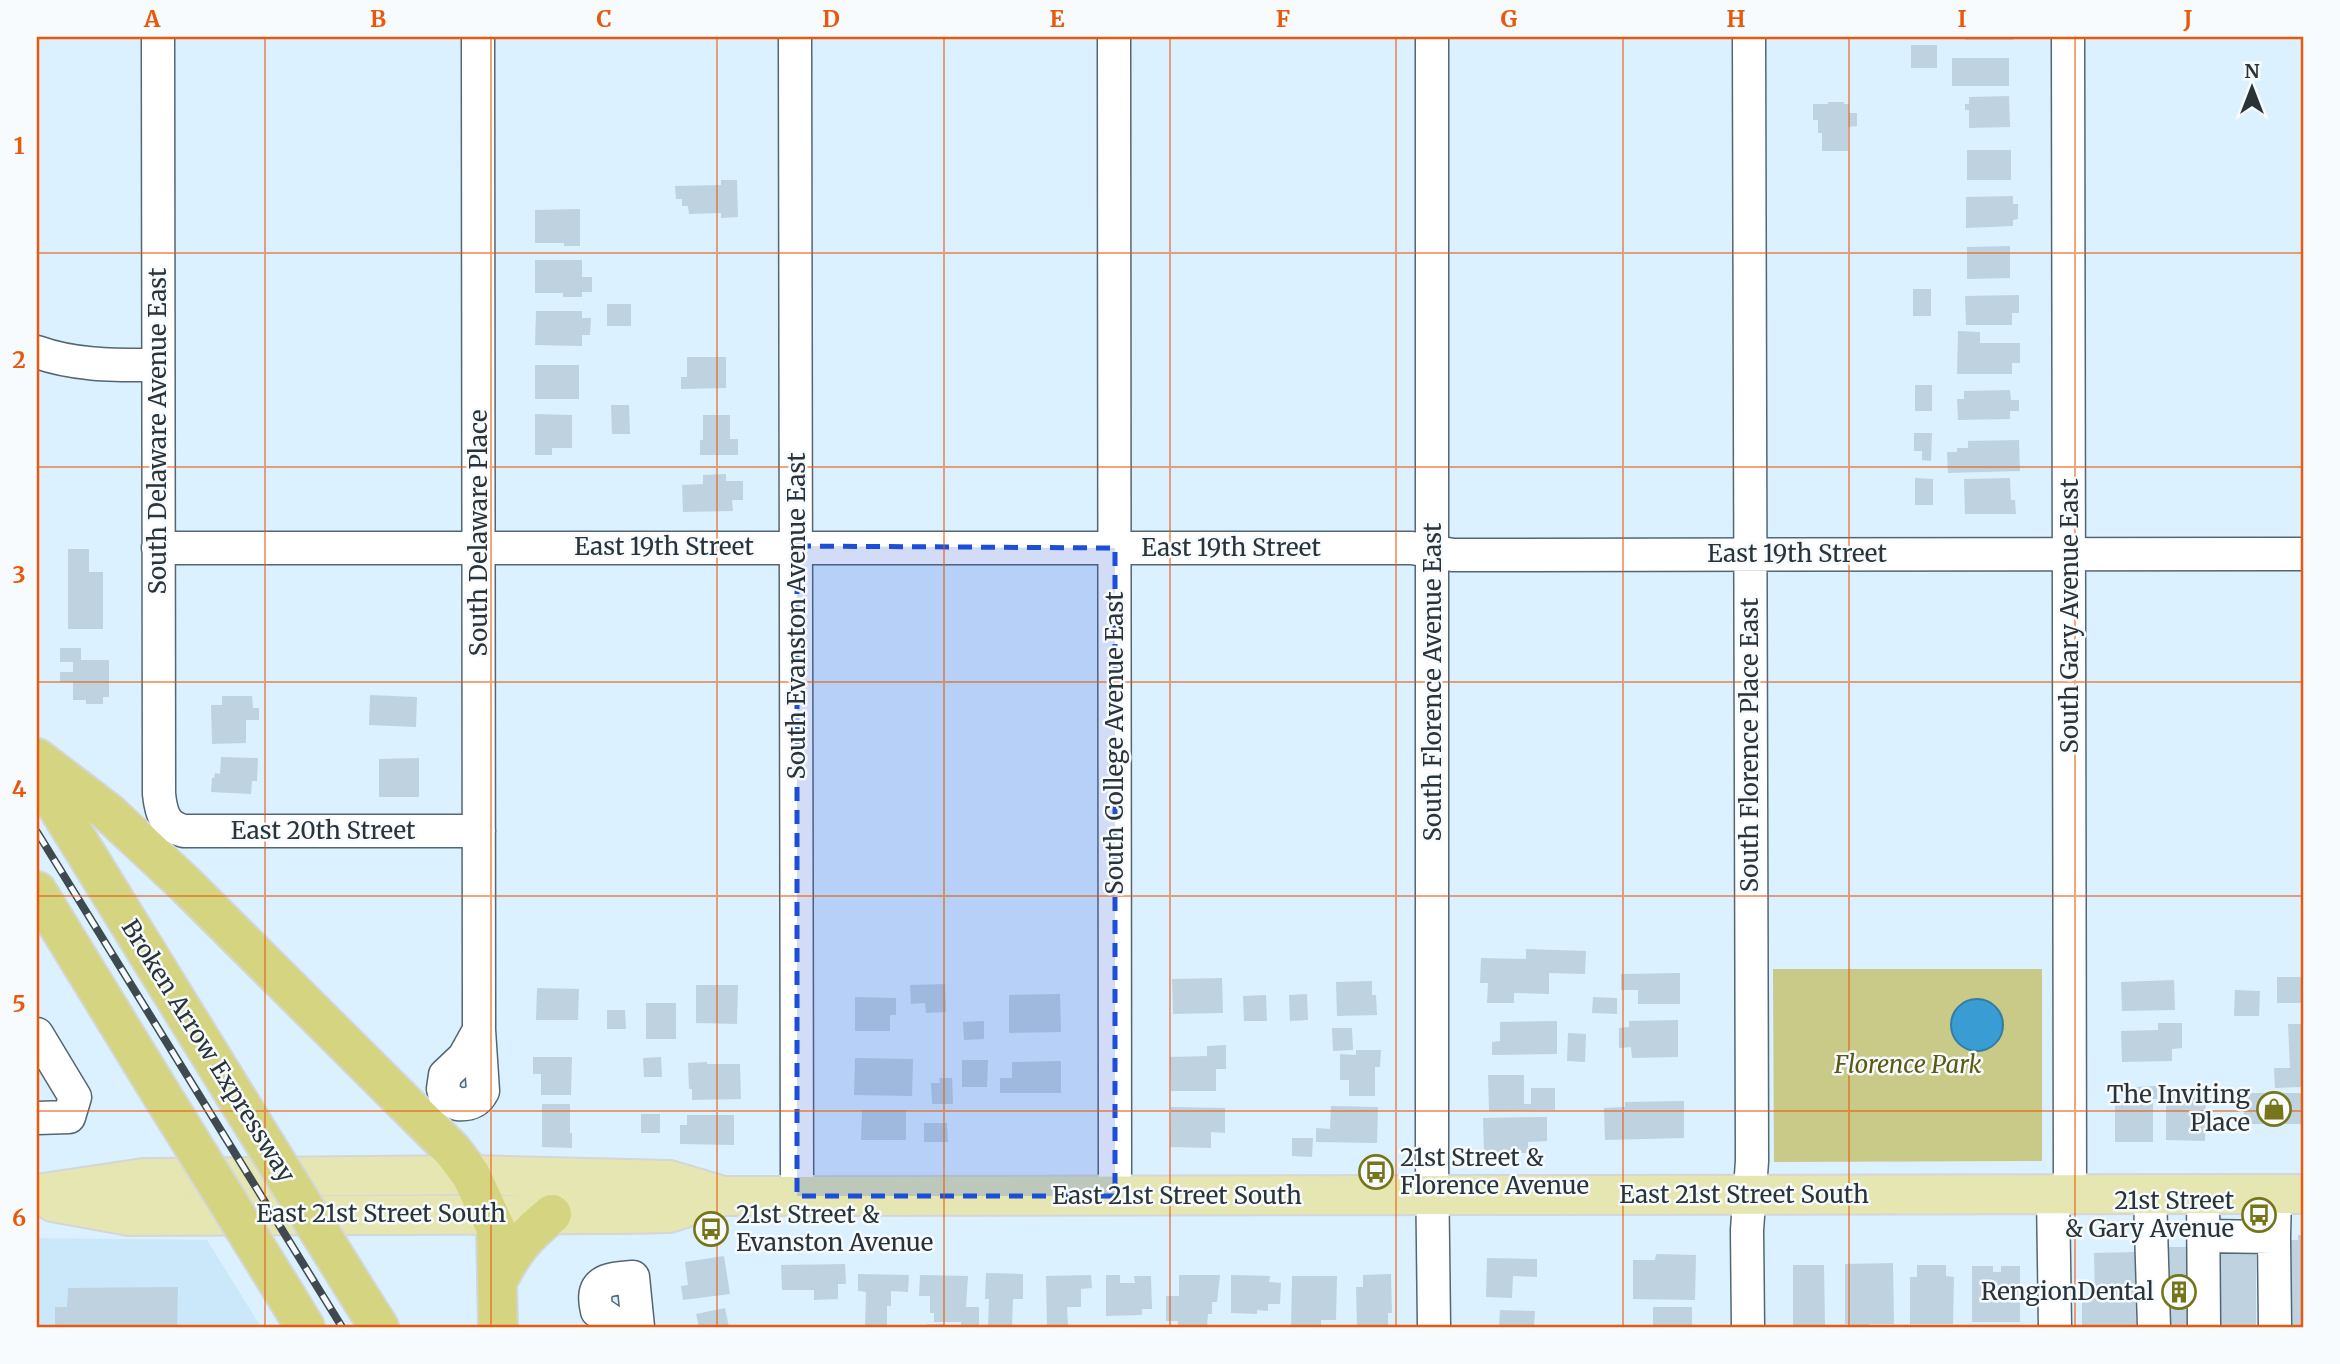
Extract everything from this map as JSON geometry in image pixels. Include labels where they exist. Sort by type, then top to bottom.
[{"type":"highway","points":[[37,758],[108,813],[186,886],[453,1152],[471,1175],[496,1229],[498,1327]]},
{"type":"highway","name":"Broken Arrow Expressway","points":[[37,775],[379,1327]]},
{"type":"highway","points":[[37,891],[305,1327]]},
{"type":"highway","points":[[498,1280],[514,1250],[531,1231],[552,1214]]},
{"type":"main road","name":"East 21st Street South","points":[[37,1194],[144,1178],[471,1175],[669,1180],[723,1196],[2289,1194]]},
{"type":"main road","name":"East 21st Street South","points":[[37,1199],[130,1216],[669,1213],[723,1196]]},
{"type":"street","name":"South Delaware Avenue East","points":[[158,37],[159,794],[160,810],[168,824]]},
{"type":"street","name":"South Delaware Place","points":[[478,37],[479,1030]]},
{"type":"street","name":"South Evanston Avenue East","points":[[795,37],[796,1196]]},
{"type":"street","name":"South College Avenue East","points":[[1114,37],[1115,1196]]},
{"type":"street","name":"South Florence Avenue East","points":[[1432,37],[1434,1327]]},
{"type":"street","name":"South Florence Place East","points":[[1748,1327],[1747,1230],[1752,1161],[1749,37]]},
{"type":"street","name":"South Gary Avenue East","points":[[2055,1327],[2062,1195],[2070,553],[2068,37]]},
{"type":"street","points":[[37,352],[64,361],[158,365]]},
{"type":"street","name":"East 19th Street","points":[[158,548],[797,546],[1412,548],[1453,555],[2303,554]]},
{"type":"street","name":"East 20th Street","points":[[168,824],[184,831],[479,831]]},
{"type":"street","points":[[37,1034],[75,1097],[69,1117],[37,1118]]},
{"type":"street","points":[[2203,1194],[2204,1327]]},
{"type":"street","points":[[2275,1327],[2274,1237],[2289,1194]]},
{"type":"street","points":[[2150,1195],[2154,1327]]},
{"type":"street","points":[[2203,1236],[2274,1237]]},
{"type":"street","points":[[620,1327],[597,1311],[595,1292],[600,1284],[610,1279],[633,1277],[638,1327]]},
{"type":"highlighted area","points":[[797,546],[1115,548],[1115,1196],[797,1196]]},
{"type":"shaded area","points":[[37,1238],[207,1240],[261,1327],[37,1327]]},
{"type":"green space","name":"Florence Park","points":[[1773,969],[2042,969],[2042,1161],[1774,1162]]},
{"type":"water","points":[[1977,999],[1996,1006],[2003,1025],[1996,1044],[1977,1051],[1958,1044],[1951,1025],[1958,1006]]},
{"type":"building","points":[[1965,37],[2013,37],[2013,40],[1965,40]]},
{"type":"building","points":[[1911,45],[1937,45],[1937,68],[1911,68]]},
{"type":"building","points":[[1952,58],[2009,58],[2009,86],[1952,86]]},
{"type":"building","points":[[2009,96],[2010,127],[1969,128],[1969,110],[1965,110],[1965,104],[1969,104],[1969,97]]},
{"type":"building","points":[[1844,102],[1849,104],[1849,113],[1857,113],[1857,126],[1848,127],[1848,151],[1822,151],[1822,133],[1818,133],[1818,120],[1813,120],[1813,104]]},
{"type":"building","points":[[1967,150],[2011,150],[2011,180],[1967,180]]},
{"type":"building","points":[[721,180],[737,180],[738,217],[721,218],[721,213],[689,214],[688,206],[682,206],[682,199],[676,199],[675,186],[721,185]]},
{"type":"building","points":[[2013,196],[2013,204],[2018,204],[2018,219],[2013,220],[2013,226],[1966,228],[1966,197]]},
{"type":"building","points":[[580,209],[580,246],[535,243],[535,210]]},
{"type":"building","points":[[2010,246],[2010,278],[1967,279],[1967,247]]},
{"type":"building","points":[[535,260],[582,260],[582,277],[592,277],[592,292],[582,292],[582,297],[563,297],[563,293],[535,293]]},
{"type":"building","points":[[1913,289],[1931,289],[1931,316],[1913,316]]},
{"type":"building","points":[[2019,295],[2019,313],[2012,313],[2012,325],[1966,325],[1965,296]]},
{"type":"building","points":[[607,304],[631,304],[631,326],[607,326]]},
{"type":"building","points":[[536,311],[582,311],[582,318],[591,318],[590,335],[582,335],[582,346],[535,345]]},
{"type":"building","points":[[1958,331],[1980,332],[1980,343],[2020,343],[2020,363],[2012,363],[2012,374],[1957,374]]},
{"type":"building","points":[[687,357],[726,357],[726,388],[681,389],[681,377],[687,377]]},
{"type":"building","points":[[535,365],[579,365],[579,399],[535,399]]},
{"type":"building","points":[[1915,385],[1932,385],[1932,411],[1915,411]]},
{"type":"building","points":[[2010,390],[2011,400],[2019,400],[2019,411],[2010,411],[2010,419],[1958,420],[1957,399],[1964,399],[1964,391]]},
{"type":"building","points":[[611,405],[629,405],[630,434],[612,434]]},
{"type":"building","points":[[535,414],[572,415],[572,448],[552,448],[552,455],[535,455]]},
{"type":"building","points":[[703,415],[730,415],[730,439],[738,439],[738,455],[700,455]]},
{"type":"building","points":[[1914,433],[1932,433],[1931,461],[1922,460],[1922,451],[1914,451]]},
{"type":"building","points":[[2019,440],[2020,471],[1948,473],[1947,452],[1968,448],[1968,441]]},
{"type":"building","points":[[726,474],[726,481],[743,481],[743,500],[732,500],[733,511],[683,512],[682,485],[703,484],[703,475]]},
{"type":"building","points":[[1915,478],[1933,479],[1933,505],[1915,505]]},
{"type":"building","points":[[2010,478],[2011,500],[2015,500],[2016,514],[1965,514],[1964,479]]},
{"type":"building","points":[[68,549],[89,549],[89,572],[103,572],[103,629],[68,629]]},
{"type":"building","points":[[60,648],[81,648],[81,660],[109,660],[109,697],[103,697],[103,704],[86,704],[86,700],[73,700],[73,682],[60,682],[60,672],[73,672],[73,662],[60,662]]},
{"type":"building","points":[[370,695],[417,697],[416,727],[369,725]]},
{"type":"building","points":[[222,696],[252,696],[253,708],[259,708],[259,720],[246,720],[246,743],[212,744],[211,705],[222,705]]},
{"type":"building","points":[[221,757],[258,758],[257,781],[252,781],[251,794],[211,792],[212,778],[215,773],[220,774]]},
{"type":"building","points":[[419,758],[419,797],[379,797],[379,759]]},
{"type":"building","points":[[1526,949],[1586,951],[1585,974],[1549,973],[1549,994],[1514,993],[1514,1003],[1487,1003],[1488,983],[1480,983],[1481,958],[1526,959]]},
{"type":"building","points":[[1680,973],[1680,1004],[1638,1004],[1638,990],[1621,990],[1621,974]]},
{"type":"building","points":[[2277,977],[2303,977],[2303,1003],[2277,1003]]},
{"type":"building","points":[[1222,978],[1223,1013],[1173,1014],[1172,979]]},
{"type":"building","points":[[2174,980],[2175,1010],[2122,1011],[2121,982]]},
{"type":"building","points":[[1372,981],[1377,1015],[1337,1016],[1336,982]]},
{"type":"building","points":[[945,984],[946,1012],[926,1013],[925,1003],[911,1004],[910,985]]},
{"type":"building","points":[[696,985],[738,985],[737,1024],[696,1023]]},
{"type":"building","points":[[537,988],[579,989],[578,1020],[536,1020]]},
{"type":"building","points":[[2235,990],[2260,991],[2259,1016],[2234,1016]]},
{"type":"building","points":[[1060,994],[1061,1032],[1009,1033],[1009,995]]},
{"type":"building","points":[[1307,994],[1308,1020],[1290,1021],[1289,995]]},
{"type":"building","points":[[1266,995],[1267,1021],[1244,1021],[1243,996]]},
{"type":"building","points":[[855,997],[896,998],[896,1015],[890,1015],[890,1031],[855,1031]]},
{"type":"building","points":[[1593,997],[1617,998],[1617,1014],[1592,1013]]},
{"type":"building","points":[[646,1003],[676,1003],[676,1039],[646,1039]]},
{"type":"building","points":[[607,1010],[625,1010],[626,1029],[607,1029]]},
{"type":"building","points":[[1678,1020],[1678,1057],[1632,1058],[1631,1047],[1619,1048],[1619,1028],[1629,1027],[1629,1021]]},
{"type":"building","points":[[984,1021],[984,1039],[964,1040],[963,1022]]},
{"type":"building","points":[[1557,1021],[1557,1054],[1492,1055],[1492,1042],[1500,1041],[1500,1022]]},
{"type":"building","points":[[2158,1023],[2182,1023],[2182,1048],[2172,1049],[2172,1061],[2122,1062],[2121,1031],[2158,1030]]},
{"type":"building","points":[[2288,1024],[2303,1024],[2303,1087],[2275,1088],[2274,1068],[2290,1068]]},
{"type":"building","points":[[1332,1028],[1352,1028],[1353,1050],[1333,1051]]},
{"type":"building","points":[[1568,1033],[1586,1034],[1585,1062],[1567,1061]]},
{"type":"building","points":[[1226,1045],[1226,1069],[1216,1069],[1216,1091],[1171,1091],[1170,1057],[1207,1056],[1207,1046]]},
{"type":"building","points":[[1356,1050],[1381,1050],[1380,1067],[1375,1067],[1375,1096],[1349,1096],[1349,1080],[1340,1080],[1340,1054],[1356,1055]]},
{"type":"building","points":[[533,1057],[572,1057],[571,1095],[541,1095],[541,1074],[533,1074]]},
{"type":"building","points":[[661,1057],[662,1077],[644,1077],[643,1058]]},
{"type":"building","points":[[855,1058],[913,1059],[912,1096],[854,1095]]},
{"type":"building","points":[[962,1060],[988,1060],[987,1087],[962,1087]]},
{"type":"building","points":[[1061,1061],[1061,1093],[1000,1093],[1000,1078],[1012,1078],[1012,1062]]},
{"type":"building","points":[[688,1063],[740,1064],[741,1099],[692,1100]]},
{"type":"building","points":[[1488,1075],[1524,1075],[1524,1104],[1531,1104],[1531,1088],[1555,1088],[1555,1110],[1489,1111]]},
{"type":"building","points":[[939,1078],[952,1078],[953,1104],[932,1104],[931,1083],[940,1083]]},
{"type":"building","points":[[2157,1086],[2157,1099],[2153,1099],[2153,1142],[2115,1142],[2115,1100],[2133,1100],[2133,1087]]},
{"type":"building","points":[[2166,1093],[2206,1093],[2205,1141],[2166,1140]]},
{"type":"building","name":"The Inviting Place","points":[[2244,1093],[2303,1093],[2303,1124],[2244,1124]]},
{"type":"building","points":[[1684,1101],[1684,1138],[1605,1140],[1604,1108],[1625,1107],[1625,1102]]},
{"type":"building","points":[[542,1104],[570,1104],[572,1148],[542,1147]]},
{"type":"building","points":[[1331,1106],[1378,1107],[1377,1143],[1316,1142],[1316,1128],[1330,1129]]},
{"type":"building","points":[[1171,1107],[1225,1108],[1225,1133],[1211,1132],[1211,1148],[1170,1147]]},
{"type":"building","points":[[862,1110],[906,1110],[906,1140],[861,1140]]},
{"type":"building","points":[[641,1114],[660,1114],[660,1133],[641,1133]]},
{"type":"building","points":[[687,1115],[734,1115],[734,1145],[680,1144],[680,1125],[687,1125]]},
{"type":"building","points":[[1547,1117],[1547,1141],[1528,1142],[1528,1153],[1484,1154],[1483,1118]]},
{"type":"building","points":[[924,1123],[947,1123],[948,1142],[924,1142]]},
{"type":"building","points":[[1292,1138],[1313,1138],[1312,1157],[1292,1156]]},
{"type":"building","points":[[2298,1235],[2303,1235],[2303,1327],[2291,1327],[2290,1240],[2298,1240]]},
{"type":"building","points":[[2256,1242],[2256,1327],[2218,1327],[2218,1243]]},
{"type":"building","name":"RengionDental","points":[[2167,1247],[2189,1247],[2194,1327],[2165,1327]]},
{"type":"building","points":[[2135,1252],[2136,1327],[2082,1327],[2082,1296],[2095,1296],[2094,1253]]},
{"type":"building","points":[[1656,1254],[1696,1255],[1695,1300],[1633,1299],[1633,1260],[1655,1260]]},
{"type":"building","points":[[724,1256],[730,1294],[683,1300],[681,1286],[688,1285],[685,1262]]},
{"type":"building","points":[[1487,1258],[1537,1259],[1537,1277],[1513,1276],[1512,1298],[1486,1297]]},
{"type":"building","points":[[1893,1263],[1894,1324],[1869,1324],[1869,1327],[1845,1324],[1845,1264]]},
{"type":"building","points":[[845,1264],[846,1284],[838,1284],[838,1299],[814,1300],[814,1290],[782,1290],[781,1265]]},
{"type":"building","points":[[1793,1265],[1824,1265],[1825,1327],[1793,1327]]},
{"type":"building","points":[[1917,1265],[1946,1265],[1946,1276],[1954,1277],[1953,1324],[1910,1324],[1910,1277],[1917,1277]]},
{"type":"building","points":[[1972,1266],[1993,1266],[1993,1272],[2001,1272],[2001,1266],[2020,1266],[2020,1322],[1972,1322]]},
{"type":"building","points":[[986,1273],[1023,1274],[1023,1299],[1013,1299],[1012,1327],[988,1327]]},
{"type":"building","points":[[858,1274],[909,1275],[908,1292],[891,1291],[891,1306],[887,1306],[887,1327],[865,1327],[866,1292],[858,1291]]},
{"type":"building","points":[[1391,1274],[1392,1313],[1388,1313],[1388,1327],[1357,1327],[1356,1287],[1363,1287],[1363,1275]]},
{"type":"building","points":[[920,1275],[968,1276],[966,1307],[979,1307],[979,1327],[961,1327],[961,1322],[934,1322],[934,1313],[930,1313],[930,1296],[919,1296]]},
{"type":"building","points":[[1091,1275],[1092,1288],[1081,1289],[1081,1307],[1067,1307],[1068,1327],[1047,1327],[1046,1276]]},
{"type":"building","points":[[1106,1275],[1120,1275],[1120,1283],[1135,1283],[1134,1276],[1151,1276],[1152,1309],[1142,1309],[1142,1315],[1106,1316]]},
{"type":"building","points":[[1179,1275],[1220,1275],[1217,1302],[1212,1302],[1212,1314],[1208,1314],[1207,1327],[1178,1327],[1178,1321],[1166,1321],[1166,1296],[1179,1296]]},
{"type":"building","points":[[1231,1275],[1270,1276],[1269,1282],[1281,1283],[1280,1304],[1268,1304],[1268,1311],[1257,1310],[1257,1314],[1231,1313]]},
{"type":"building","points":[[1292,1276],[1337,1276],[1336,1320],[1321,1320],[1321,1327],[1291,1327]]},
{"type":"building","points":[[178,1287],[177,1327],[55,1327],[55,1307],[67,1307],[68,1288]]},
{"type":"building","points":[[1653,1307],[1692,1307],[1692,1327],[1653,1327]]},
{"type":"building","points":[[725,1308],[729,1327],[699,1327],[696,1314]]},
{"type":"building","points":[[1500,1310],[1535,1311],[1534,1327],[1499,1327]]},
{"type":"building","points":[[927,1324],[945,1324],[944,1327],[927,1327]]},
{"type":"railway","points":[[37,832],[342,1327]]},
{"type":"place","name":"The Inviting Place","points":[[2274,1109]]},
{"type":"place","name":"21st Street & Florence Avenue","points":[[1376,1172]]},
{"type":"place","name":"21st Street & Gary Avenue","points":[[2259,1215]]},
{"type":"place","name":"21st Street & Evanston Avenue","points":[[711,1229]]},
{"type":"place","name":"RengionDental","points":[[2179,1292]]}]
